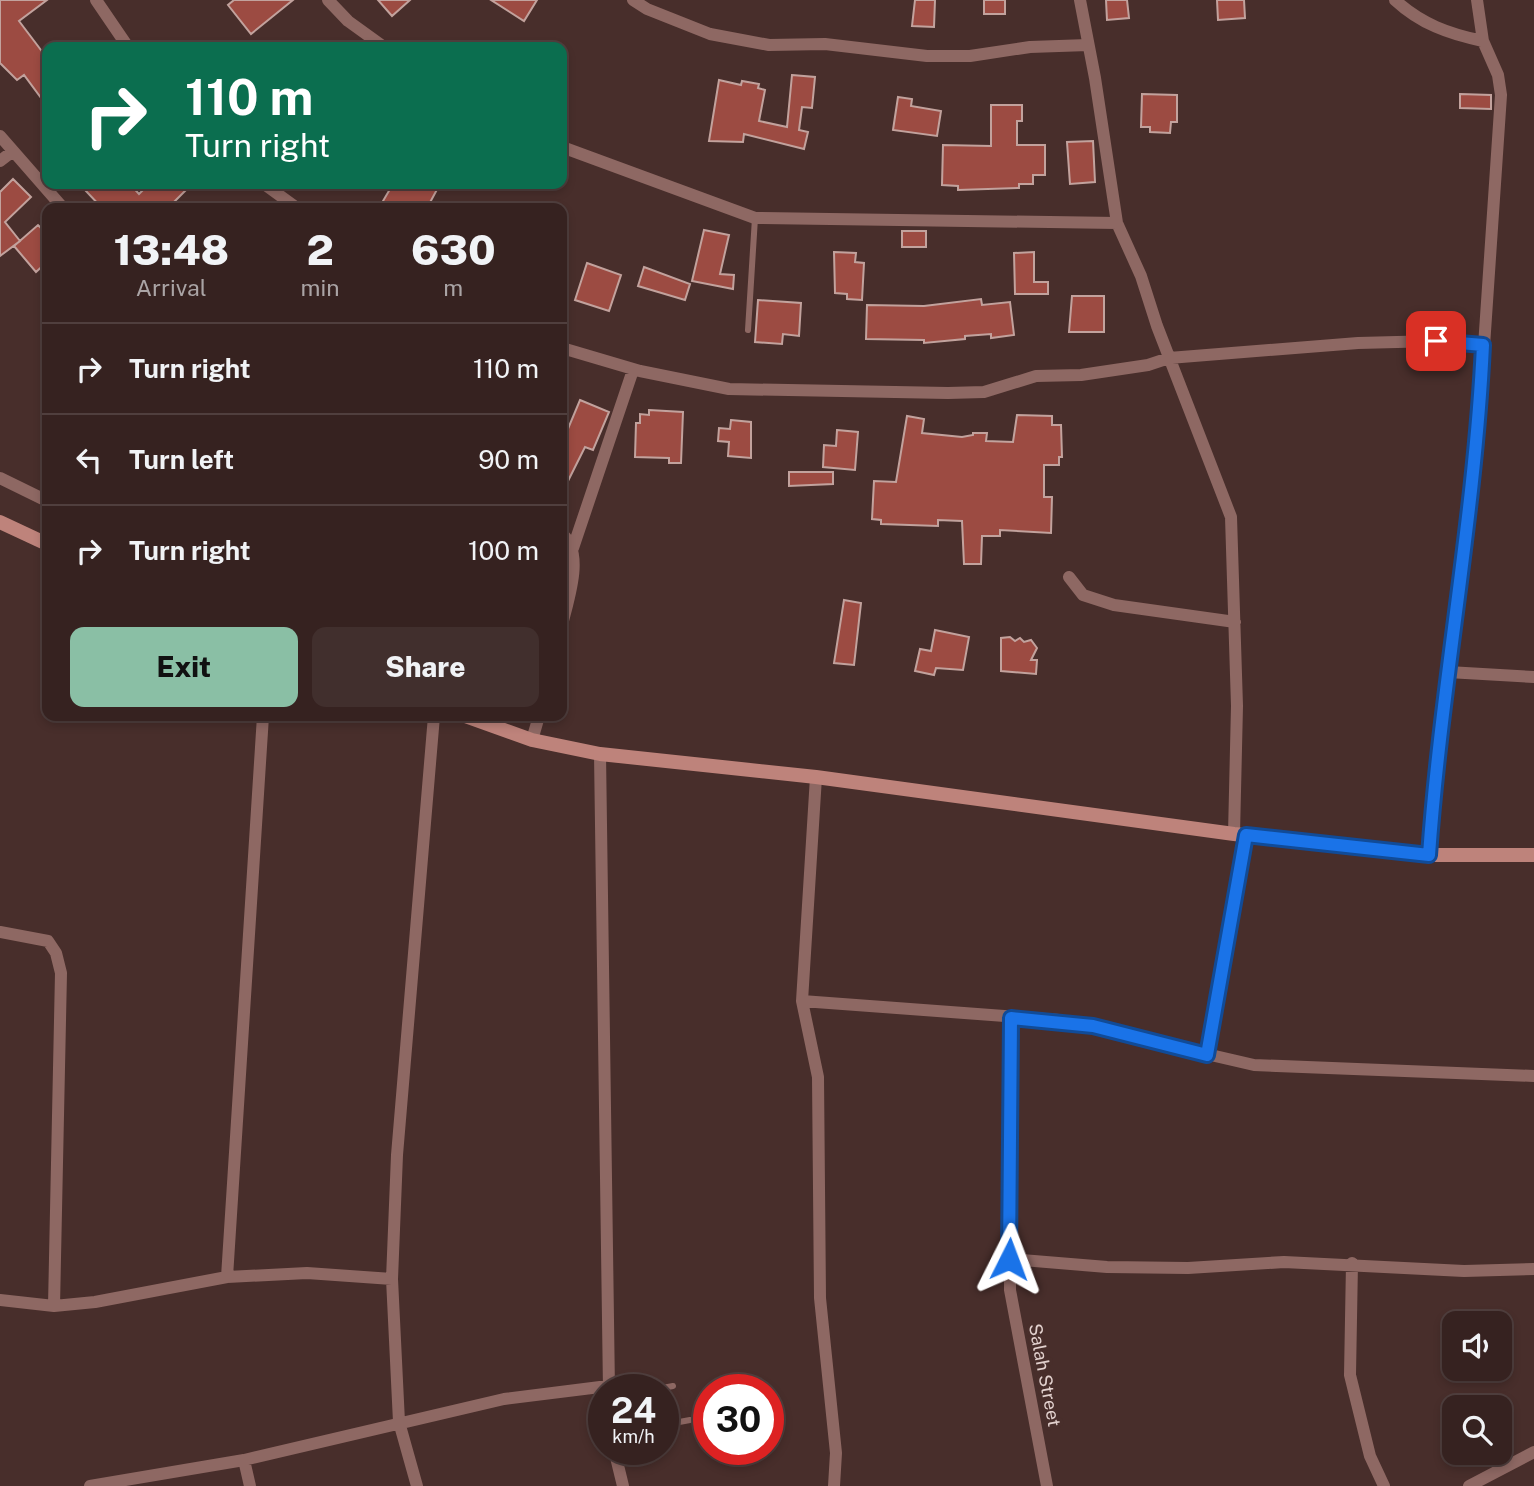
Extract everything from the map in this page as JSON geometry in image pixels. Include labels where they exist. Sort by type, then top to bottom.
[{"type":"street","points":[[96,0],[125,42]]},
{"type":"street","points":[[328,0],[348,21],[377,42]]},
{"type":"street","points":[[632,0],[647,9],[710,34],[769,45],[825,44],[927,56],[970,57],[1030,47],[1088,45]]},
{"type":"street","points":[[1080,0],[1117,223],[1141,276],[1169,358],[1227,502],[1233,540],[1240,835],[1207,1055]]},
{"type":"street","points":[[1395,0],[1423,22],[1447,34],[1483,41]]},
{"type":"street","points":[[1429,855],[1436,755],[1479,421],[1501,95],[1498,75],[1483,41],[1477,0]]},
{"type":"street","points":[[0,136],[42,184]]},
{"type":"street","points":[[567,149],[755,218],[1117,223]]},
{"type":"street","points":[[0,161],[13,151]]},
{"type":"street","points":[[46,189],[59,203]]},
{"type":"street","points":[[271,189],[289,203]]},
{"type":"street","points":[[567,350],[633,370],[730,389],[967,393],[984,392],[1047,374],[1080,375],[1148,365],[1169,358],[1370,342],[1436,341],[1483,345]]},
{"type":"street","points":[[567,600],[573,548],[633,370]]},
{"type":"street","points":[[0,478],[42,498]]},
{"type":"street","points":[[0,522],[42,542]]},
{"type":"street","points":[[567,540],[573,548]]},
{"type":"street","points":[[1069,577],[1083,595],[1114,605],[1235,622]]},
{"type":"street","points":[[1448,672],[1534,677]]},
{"type":"street","points":[[227,1278],[263,721]]},
{"type":"street","points":[[417,1486],[399,1422],[392,1279],[397,1155],[434,721]]},
{"type":"street","points":[[479,721],[532,740],[600,754],[816,777],[1240,835],[1429,855],[1534,855]]},
{"type":"street","points":[[532,740],[537,721]]},
{"type":"street","points":[[600,754],[608,1374]]},
{"type":"street","points":[[816,777],[802,1001],[819,1087],[820,1298],[836,1453],[834,1486]]},
{"type":"street","points":[[0,932],[48,941],[56,953],[61,972],[54,1306]]},
{"type":"street","points":[[802,1001],[1093,1026],[1254,1065],[1534,1076]]},
{"type":"street","name":"Salah Street","points":[[1011,1018],[1010,1290],[1046,1486]]},
{"type":"street","points":[[1009,1259],[1147,1267],[1284,1262],[1352,1263],[1464,1271],[1534,1269]]},
{"type":"street","points":[[1352,1263],[1352,1387],[1370,1456],[1384,1486]]},
{"type":"street","points":[[0,1300],[54,1306],[95,1302],[227,1278],[307,1273],[392,1279]]},
{"type":"street","points":[[90,1486],[244,1460],[504,1399],[588,1390]]},
{"type":"street","points":[[1469,1486],[1534,1452]]},
{"type":"street","points":[[244,1460],[250,1486]]},
{"type":"street","points":[[618,1465],[623,1486]]},
{"type":"lane","points":[[748,330],[755,218]]},
{"type":"lane","points":[[679,1422],[690,1420]]},
{"type":"building","points":[[0,0],[47,0],[19,21],[42,51],[42,99],[24,75],[17,80],[0,63]]},
{"type":"building","points":[[234,0],[293,0],[251,34],[228,5]]},
{"type":"building","points":[[378,0],[410,0],[392,16]]},
{"type":"building","points":[[491,0],[537,0],[524,21]]},
{"type":"building","points":[[915,0],[935,0],[934,27],[912,26]]},
{"type":"building","points":[[984,0],[1005,0],[1005,14],[984,14]]},
{"type":"building","points":[[1106,0],[1127,0],[1129,18],[1107,20]]},
{"type":"building","points":[[1217,0],[1244,0],[1245,18],[1218,20]]},
{"type":"building","points":[[792,75],[815,77],[812,108],[802,107],[799,130],[808,132],[804,149],[744,134],[743,142],[709,141],[719,80],[741,85],[742,81],[759,84],[758,88],[765,90],[759,121],[787,127]]},
{"type":"building","points":[[1142,94],[1177,95],[1177,122],[1171,122],[1170,133],[1150,132],[1150,127],[1141,127]]},
{"type":"building","points":[[1460,94],[1491,95],[1491,109],[1460,108]]},
{"type":"building","points":[[898,97],[912,99],[911,106],[941,111],[937,136],[893,130]]},
{"type":"building","points":[[991,105],[1022,105],[1022,121],[1017,121],[1017,145],[1045,145],[1045,175],[1033,175],[1033,184],[1019,184],[1019,188],[958,190],[958,186],[942,185],[943,145],[991,146]]},
{"type":"building","points":[[1093,141],[1095,182],[1070,184],[1067,142]]},
{"type":"building","points":[[13,179],[31,197],[5,222],[20,241],[0,256],[0,192]]},
{"type":"building","points":[[134,189],[139,194],[144,189],[187,189],[175,201],[177,203],[97,203],[85,190]]},
{"type":"building","points":[[390,189],[437,189],[430,203],[383,201]]},
{"type":"building","points":[[38,225],[42,229],[42,267],[36,272],[14,246]]},
{"type":"building","points":[[704,230],[729,235],[720,274],[734,275],[733,289],[692,281]]},
{"type":"building","points":[[902,231],[926,231],[926,247],[902,247]]},
{"type":"building","points":[[834,252],[856,253],[855,262],[864,263],[862,300],[847,299],[847,294],[835,293]]},
{"type":"building","points":[[1034,252],[1034,282],[1048,282],[1048,294],[1015,294],[1014,253]]},
{"type":"building","points":[[587,263],[621,275],[609,311],[575,300]]},
{"type":"building","points":[[644,267],[690,284],[685,300],[638,286]]},
{"type":"building","points":[[1072,296],[1104,296],[1104,332],[1069,332]]},
{"type":"building","points":[[981,299],[982,305],[1010,302],[1014,335],[991,338],[991,334],[965,336],[965,339],[924,343],[924,340],[866,339],[867,305],[924,306]]},
{"type":"building","points":[[758,300],[801,303],[799,336],[783,334],[782,344],[755,342]]},
{"type":"building","points":[[580,400],[609,412],[593,450],[585,447],[567,483],[567,431]]},
{"type":"building","points":[[649,410],[683,412],[681,463],[669,463],[669,458],[635,457],[636,423],[640,423],[640,414],[649,415]]},
{"type":"building","points":[[1017,415],[1052,416],[1052,425],[1061,425],[1062,457],[1059,457],[1059,465],[1044,465],[1044,497],[1052,497],[1051,533],[1000,530],[1000,536],[982,536],[981,564],[964,564],[962,521],[938,520],[938,526],[881,524],[881,520],[872,519],[874,481],[896,482],[907,416],[924,419],[922,433],[962,437],[973,433],[987,433],[986,441],[1013,442]]},
{"type":"building","points":[[731,420],[751,422],[751,458],[728,456],[729,442],[718,441],[719,428],[730,429]]},
{"type":"building","points":[[837,430],[858,432],[855,470],[823,467],[824,445],[836,446]]},
{"type":"building","points":[[789,472],[833,472],[833,484],[789,486]]},
{"type":"building","points":[[844,600],[861,603],[854,665],[834,663]]},
{"type":"building","points":[[935,630],[969,637],[963,670],[936,668],[934,675],[915,671],[920,649],[931,651]]},
{"type":"building","points":[[1010,637],[1015,641],[1020,638],[1024,642],[1031,640],[1037,648],[1031,660],[1037,660],[1036,674],[1001,671],[1001,638]]},
{"type":"route","points":[[1009,1259],[1012,1205],[1011,1018],[1059,1020],[1093,1026],[1207,1055],[1246,835],[1429,855],[1436,755],[1454,640],[1479,421],[1483,345],[1436,341]]}]
